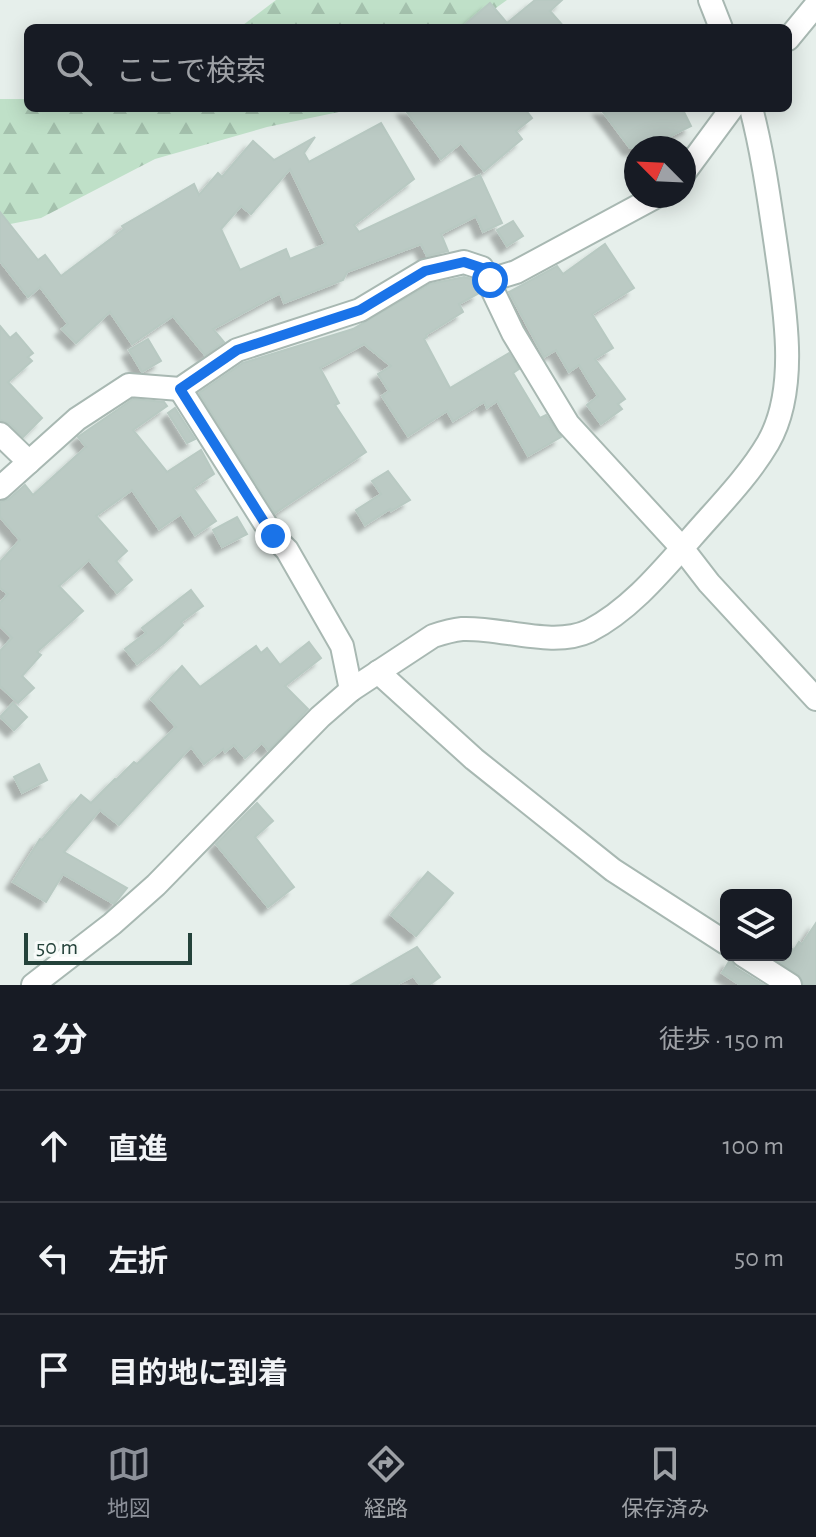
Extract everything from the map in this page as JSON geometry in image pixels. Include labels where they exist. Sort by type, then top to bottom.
[{"type":"street","points":[[710,0],[719,24]]},
{"type":"street","points":[[792,34],[816,5]]},
{"type":"street","points":[[696,157],[729,112]]},
{"type":"street","points":[[33,985],[112,924],[156,885],[320,717],[351,690],[433,636],[447,632],[480,630],[563,637],[589,631],[636,597],[732,492],[769,443],[780,417],[785,391],[785,313],[763,154],[752,112]]},
{"type":"street","points":[[490,280],[516,272],[635,208]]},
{"type":"street","points":[[0,488],[77,419],[129,385],[180,389],[237,350],[360,310],[425,271],[464,262],[482,268],[490,280],[513,333],[568,424],[682,548],[718,594],[816,699]]},
{"type":"street","points":[[180,389],[273,536],[287,550],[342,646],[351,690]]},
{"type":"street","points":[[0,434],[29,462]]},
{"type":"street","points":[[378,672],[474,759],[613,870],[720,939]]},
{"type":"street","points":[[752,961],[790,985]]},
{"type":"green space","points":[[276,0],[507,0],[474,24],[244,24]]},
{"type":"green space","points":[[0,99],[24,99],[24,112],[339,112],[267,127],[155,159],[41,218],[0,226]]},
{"type":"building","points":[[535,0],[562,0],[550,11],[561,24],[466,24],[490,3],[507,23]]},
{"type":"building","points":[[407,112],[527,112],[532,118],[516,131],[522,139],[484,171],[461,143],[441,159]]},
{"type":"building","points":[[603,112],[684,112],[691,126],[671,136],[624,136],[624,140]]},
{"type":"building","points":[[381,123],[414,179],[354,225],[359,232],[480,175],[502,223],[483,232],[476,216],[441,234],[448,251],[427,256],[421,244],[347,272],[343,280],[284,303],[280,293],[213,329],[224,342],[205,355],[173,316],[132,344],[110,312],[76,343],[62,329],[68,324],[40,287],[28,297],[0,261],[0,212],[38,260],[45,255],[61,276],[124,229],[122,226],[194,184],[199,195],[218,173],[222,177],[253,141],[274,160],[315,137],[304,153],[309,162]],"holes":[[[290,169],[326,244],[290,259],[286,249],[240,270],[221,229],[241,206],[251,214]]]},
{"type":"building","points":[[513,221],[523,236],[507,246],[497,230]]},
{"type":"building","points":[[605,244],[634,288],[592,314],[613,348],[595,359],[625,399],[618,404],[622,409],[601,424],[587,405],[598,396],[579,365],[569,372],[556,350],[544,357],[509,292],[557,266],[563,274]]},
{"type":"building","points":[[464,277],[472,279],[479,293],[459,304],[463,312],[424,339],[450,388],[509,353],[519,369],[513,373],[540,418],[546,415],[561,437],[528,456],[497,401],[487,408],[484,402],[453,421],[447,411],[408,436],[382,396],[389,391],[378,374],[391,366],[364,344],[320,368],[339,403],[335,405],[366,452],[275,513],[199,393],[243,363],[353,329],[430,284]]},
{"type":"building","points":[[0,326],[10,338],[16,333],[33,353],[28,357],[32,361],[8,382],[42,418],[23,437],[9,423],[0,420]]},
{"type":"building","points":[[148,339],[161,361],[142,372],[129,350]]},
{"type":"building","points":[[133,399],[164,402],[167,406],[133,430],[167,472],[201,450],[214,474],[193,488],[216,521],[195,535],[181,514],[159,529],[132,490],[96,516],[127,551],[116,561],[132,580],[117,593],[89,560],[59,586],[83,611],[37,652],[41,655],[22,676],[34,688],[18,703],[0,686],[0,651],[12,638],[0,626],[0,603],[8,594],[0,588],[0,562],[20,540],[0,517],[0,502],[9,499],[25,485],[33,495],[86,447],[78,437]]},
{"type":"building","points":[[175,408],[195,439],[187,443],[168,413]]},
{"type":"building","points":[[388,471],[410,500],[365,525],[356,510],[381,494],[372,481]]},
{"type":"building","points":[[237,517],[247,534],[222,547],[213,530]]},
{"type":"building","points":[[191,590],[203,606],[181,622],[183,625],[137,664],[125,649],[146,633],[142,628]]},
{"type":"building","points":[[309,642],[321,658],[285,686],[308,709],[273,746],[268,750],[262,743],[245,758],[234,745],[225,752],[223,749],[204,764],[191,747],[119,825],[100,810],[64,852],[127,888],[114,904],[63,874],[46,902],[13,882],[40,839],[81,795],[91,803],[176,727],[151,699],[182,666],[200,687],[256,646],[261,653],[267,648],[280,665]]},
{"type":"building","points":[[13,703],[27,717],[14,730],[0,717]]},
{"type":"building","points":[[39,764],[47,780],[22,793],[14,777]]},
{"type":"building","points":[[257,803],[273,821],[255,837],[294,887],[268,907],[216,844]]},
{"type":"building","points":[[428,872],[453,893],[416,936],[391,915]]},
{"type":"building","points":[[816,923],[816,985],[804,985],[798,974],[778,961],[792,961],[792,949],[799,942],[802,944]]},
{"type":"building","points":[[417,947],[440,977],[429,985],[420,985],[413,976],[396,985],[351,985]]},
{"type":"building","points":[[731,961],[764,985],[740,985],[722,973]]},
{"type":"route","points":[[273,536],[180,389],[237,350],[346,316],[425,271],[464,262],[482,268],[490,280]]}]
